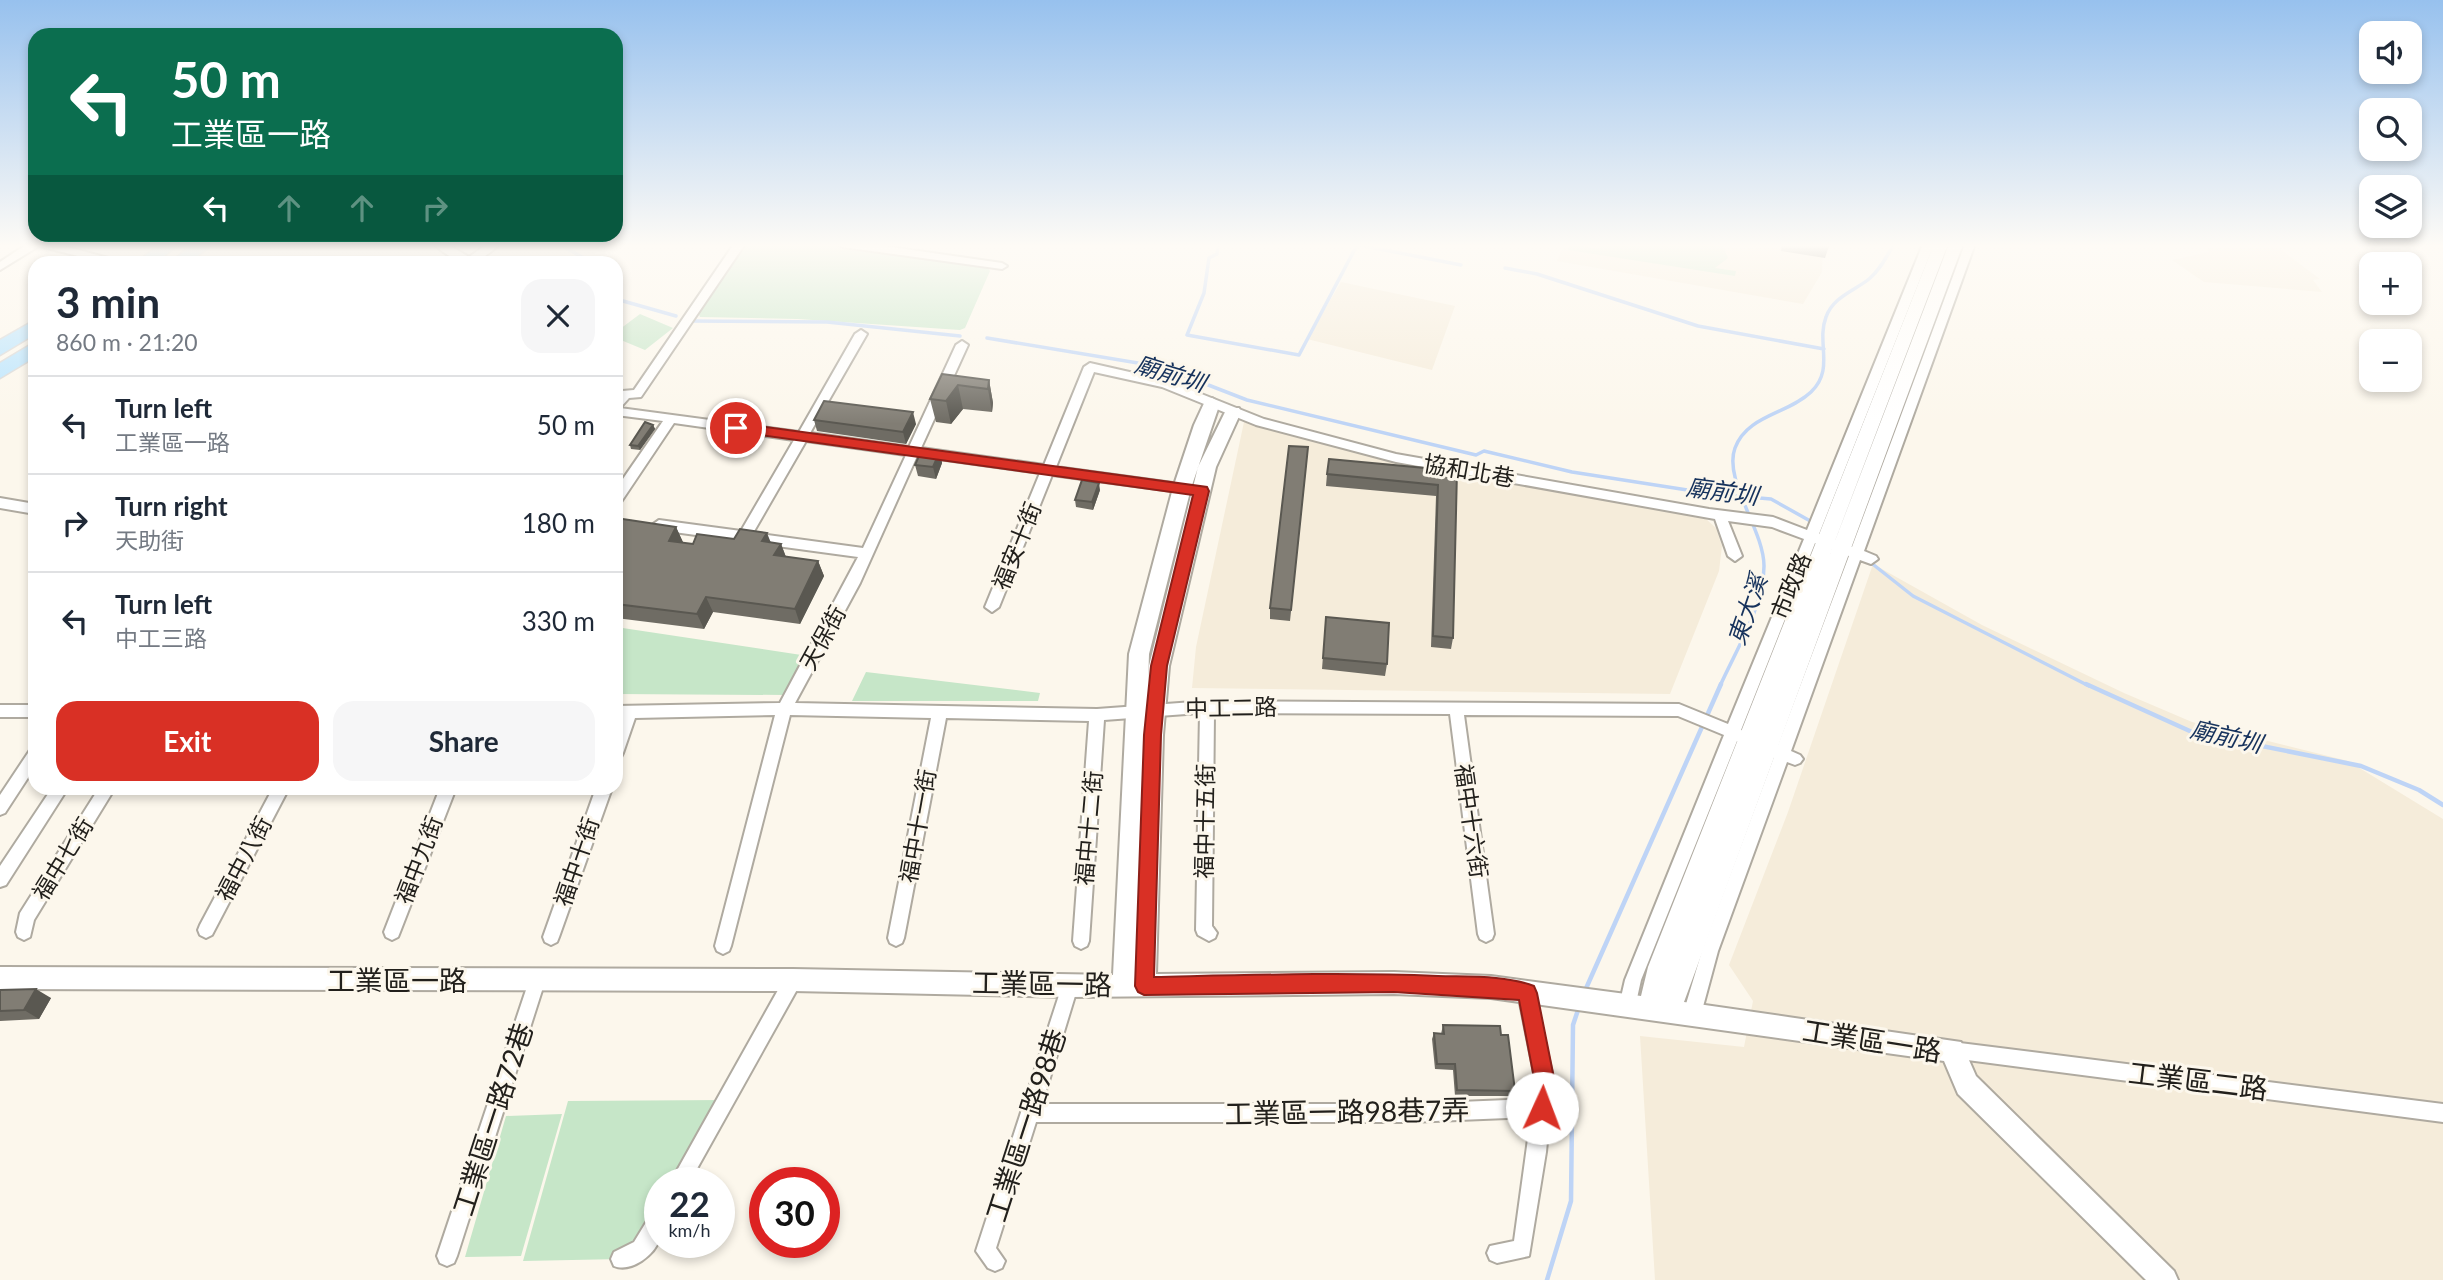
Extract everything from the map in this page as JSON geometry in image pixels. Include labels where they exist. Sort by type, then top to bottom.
[{"type":"main road","points":[[0,349],[28,331]]},
{"type":"main road","points":[[0,361],[28,342]]},
{"type":"main road","points":[[0,372],[28,353]]},
{"type":"main road","points":[[0,384],[28,366]]},
{"type":"street","points":[[637,394],[699,304]]},
{"type":"street","name":"市政路","points":[[1910,304],[1834,544],[1765,746],[1633,981],[1649,1009],[1675,987],[1765,746],[1920,304]]},
{"type":"street","name":"市政路","points":[[1834,544],[1932,304]]},
{"type":"street","name":"市政路","points":[[1834,544],[1943,304]]},
{"type":"street","points":[[745,536],[800,436],[861,334]]},
{"type":"street","name":"天保街","points":[[723,946],[784,709],[866,553],[962,345]]},
{"type":"street","name":"協和北巷","points":[[1090,368],[1140,376],[1260,422],[1396,457],[1726,517],[1766,521],[1871,559]]},
{"type":"street","name":"福安十街","points":[[992,607],[1024,535],[1090,368]]},
{"type":"street","points":[[623,397],[626,394],[637,394],[642,399],[640,406],[632,412]]},
{"type":"street","points":[[1134,986],[1159,666],[1202,425],[1212,403]]},
{"type":"street","points":[[623,411],[1192,489]]},
{"type":"street","points":[[1134,986],[1135,712],[1139,654],[1192,489],[1207,467],[1233,412]]},
{"type":"street","points":[[623,489],[671,419]]},
{"type":"street","points":[[0,503],[28,508]]},
{"type":"street","points":[[1726,517],[1735,555]]},
{"type":"street","points":[[642,523],[866,553]]},
{"type":"street","name":"中工二路","points":[[623,712],[784,709],[1097,715],[1207,707],[1679,710],[1765,746]]},
{"type":"street","name":"福中十五街","points":[[1207,707],[1204,930],[1209,933]]},
{"type":"street","name":"福中十六街","points":[[1455,707],[1486,934]]},
{"type":"street","points":[[0,712],[28,711]]},
{"type":"street","name":"福中十一街","points":[[897,938],[939,714]]},
{"type":"street","name":"福中十二街","points":[[1080,941],[1097,715]]},
{"type":"street","points":[[0,808],[28,765]]},
{"type":"street","points":[[0,880],[55,795]]},
{"type":"street","name":"福中七街","points":[[24,932],[26,918],[103,795]]},
{"type":"street","name":"福中八街","points":[[206,930],[277,795]]},
{"type":"street","name":"福中九街","points":[[392,932],[445,795]]},
{"type":"street","name":"福中十街","points":[[551,937],[602,795]]},
{"type":"street","name":"工業區一路","points":[[0,978],[537,981],[793,979],[1070,986],[1394,983],[1491,987],[1952,1050],[1967,1085],[2165,1280]]},
{"type":"street","points":[[688,1167],[793,979]]},
{"type":"street","name":"工業區一路72巷","points":[[447,1256],[537,981]]},
{"type":"street","name":"工業區一路98巷","points":[[995,1261],[986,1251],[1070,986]]},
{"type":"street","points":[[1497,1253],[1522,1249],[1544,1078],[1535,993]]},
{"type":"street","name":"工業區二路","points":[[1952,1050],[2443,1113]]},
{"type":"street","name":"工業區一路98巷7弄","points":[[1028,1113],[1410,1113],[1542,1108]]},
{"type":"street","points":[[621,1259],[632,1257],[644,1247]]},
{"type":"shaded area","points":[[1328,304],[1455,306],[1432,370],[1307,339]]},
{"type":"shaded area","points":[[1244,422],[1395,457],[1706,519],[1716,528],[1722,546],[1719,571],[1670,694],[1192,688],[1196,647]]},
{"type":"shaded area","points":[[1873,564],[1982,625],[2124,693],[2192,722],[2348,761],[2443,819],[2443,1280],[1655,1280],[1640,1036],[1744,1047],[1753,1001],[1729,965],[1788,812]]},
{"type":"green space","points":[[704,304],[976,304],[965,328],[960,330],[798,319],[700,317],[698,313]]},
{"type":"green space","points":[[640,314],[673,328],[645,350],[623,341],[623,327]]},
{"type":"green space","points":[[623,628],[808,656],[785,695],[623,694]]},
{"type":"green space","points":[[866,672],[1040,693],[1038,701],[852,701]]},
{"type":"green space","points":[[724,1100],[688,1167],[644,1167],[644,1235],[621,1259],[523,1261],[568,1101]]},
{"type":"green space","points":[[562,1114],[521,1256],[465,1257],[506,1116]]},
{"type":"building","points":[[942,374],[989,380],[988,389],[958,385],[946,401],[930,399]]},
{"type":"building","points":[[824,401],[913,412],[903,432],[814,420]]},
{"type":"building","points":[[645,422],[653,425],[638,446],[630,445]]},
{"type":"building","points":[[1289,446],[1308,447],[1291,610],[1270,608]]},
{"type":"building","points":[[922,449],[940,451],[933,467],[915,465]]},
{"type":"building","points":[[1329,459],[1457,471],[1453,638],[1433,636],[1438,485],[1327,474]]},
{"type":"building","points":[[1082,480],[1099,483],[1092,502],[1075,500]]},
{"type":"building","points":[[623,519],[676,527],[669,541],[693,544],[697,534],[734,539],[740,529],[767,533],[762,541],[781,544],[774,555],[818,561],[795,609],[706,597],[697,614],[623,605]]},
{"type":"building","points":[[1326,617],[1389,623],[1387,664],[1323,658]]},
{"type":"building","points":[[36,989],[24,1010],[0,1011],[0,990]]},
{"type":"building","points":[[1443,1025],[1500,1026],[1501,1035],[1508,1035],[1515,1091],[1457,1090],[1455,1064],[1437,1064],[1434,1033],[1444,1034]]},
{"type":"waterway","points":[[633,304],[676,316]]},
{"type":"waterway","points":[[1200,304],[1187,335],[1299,355],[1326,304]]},
{"type":"waterway","points":[[1629,304],[1698,326],[1823,349]]},
{"type":"waterway","name":"東大溪","points":[[1823,349],[1823,327],[1834,304]]},
{"type":"waterway","points":[[692,321],[827,322],[960,336]]},
{"type":"waterway","name":"廟前圳","points":[[987,338],[1162,367],[1247,400],[1476,455],[1484,451],[1572,472],[1742,496]]},
{"type":"waterway","name":"東大溪","points":[[1742,496],[1734,475],[1733,461],[1735,448],[1741,437],[1758,422],[1811,392],[1822,374],[1823,349]]},
{"type":"waterway","name":"東大溪","points":[[1720,686],[1754,612],[1763,581],[1762,552],[1742,496]]},
{"type":"waterway","name":"廟前圳","points":[[1742,496],[1771,499],[1812,522]]},
{"type":"waterway","name":"廟前圳","points":[[1870,562],[1913,596],[2089,686]]},
{"type":"waterway","name":"東大溪","points":[[1584,993],[1721,684]]},
{"type":"waterway","name":"廟前圳","points":[[2086,684],[2192,732],[2361,766],[2419,790],[2443,805]]},
{"type":"waterway","points":[[1547,1280],[1571,1201],[1573,1025],[1579,1007]]},
{"type":"route","points":[[736,428],[1202,491],[1159,666],[1153,735],[1144,986],[1394,983],[1491,987],[1527,993],[1544,1078],[1542,1108]]}]
